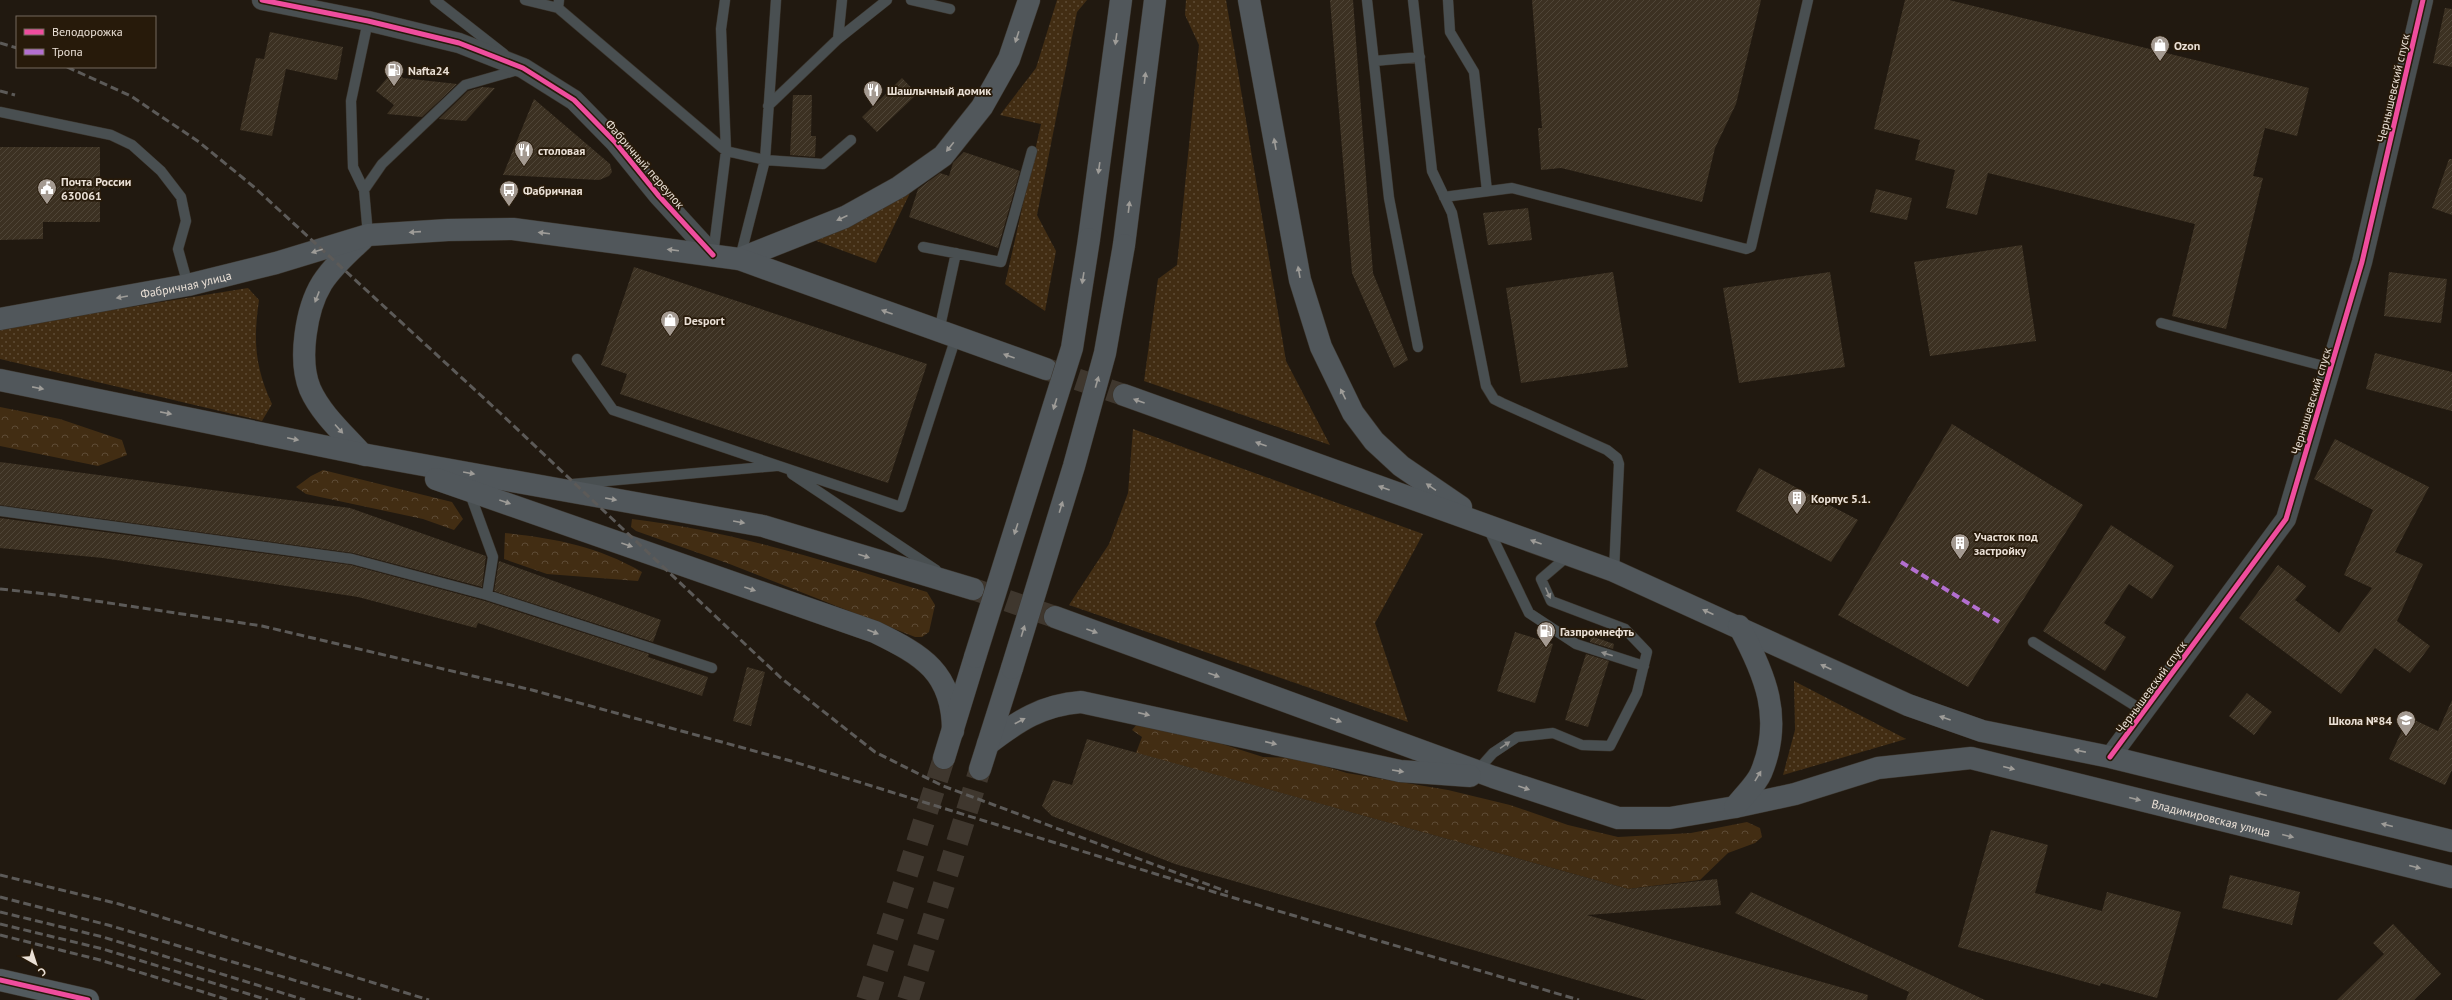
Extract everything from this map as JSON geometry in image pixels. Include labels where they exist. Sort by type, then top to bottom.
[{"type":"main road","points":[[739,259],[845,217],[898,187],[943,156],[982,107],[1009,59],[1029,0]]},
{"type":"main road","points":[[944,758],[1072,348],[1089,239],[1121,0]]},
{"type":"main road","points":[[980,769],[1074,466],[1105,353],[1124,246],[1155,0]]},
{"type":"main road","points":[[1249,0],[1300,280],[1321,347],[1353,413],[1374,441],[1401,466],[1486,524]]},
{"type":"main road","name":"Фабричная улица","points":[[0,319],[188,285],[276,263],[368,235],[448,230],[513,230],[739,259],[1046,369]]},
{"type":"main road","points":[[368,235],[340,260],[322,283],[310,313],[304,351],[310,389],[327,416],[362,454],[468,489],[875,632],[913,651],[927,662],[945,689],[951,704],[953,731]]},
{"type":"main road","points":[[0,380],[362,454],[763,526],[965,586]]},
{"type":"main road","points":[[1124,395],[1614,571],[1739,626],[1908,705],[1982,731],[2110,757],[2452,841]]},
{"type":"main road","points":[[1055,617],[1485,774],[1618,818],[1670,818],[1735,807],[1760,774],[1772,737],[1770,694],[1756,656],[1739,626]]},
{"type":"main road","points":[[988,744],[1014,724],[1046,707],[1081,702],[1400,771],[1485,774]]},
{"type":"main road","name":"Владимировская улица","points":[[1735,807],[1795,794],[1878,768],[1971,758],[2452,877]]},
{"type":"street","name":"Фабричный переулок","points":[[262,0],[368,21],[459,43],[523,68],[574,100],[615,142],[658,195],[713,255]]},
{"type":"street","name":"Чернышевский спуск","points":[[2110,757],[2145,712],[2286,519],[2362,262],[2424,0]]},
{"type":"street","points":[[0,980],[84,999]]},
{"type":"lane","points":[[435,0],[523,68]]},
{"type":"lane","points":[[525,0],[559,4],[726,151],[765,160],[823,164],[852,140]]},
{"type":"lane","points":[[713,255],[726,151],[721,29],[725,0]]},
{"type":"lane","points":[[739,259],[765,160],[776,0]]},
{"type":"lane","points":[[838,39],[842,0]]},
{"type":"lane","points":[[768,106],[838,39],[886,0]]},
{"type":"lane","points":[[911,0],[950,9]]},
{"type":"lane","points":[[1367,0],[1389,198],[1418,347]]},
{"type":"lane","points":[[1413,0],[1432,171],[1452,213],[1486,386],[1489,392],[1502,403],[1607,450],[1617,458],[1619,464],[1614,571]]},
{"type":"lane","points":[[1448,0],[1450,32],[1474,72],[1487,191]]},
{"type":"lane","points":[[1444,197],[1512,188],[1746,249],[1751,248],[1808,0]]},
{"type":"lane","points":[[368,21],[351,101],[353,167],[364,190],[368,235]]},
{"type":"lane","points":[[1374,61],[1420,57]]},
{"type":"lane","points":[[364,190],[382,164],[465,85],[523,68]]},
{"type":"lane","points":[[0,112],[111,135],[132,145],[161,171],[180,196],[186,221],[178,250],[188,285]]},
{"type":"lane","points":[[923,247],[1001,262],[1032,151]]},
{"type":"lane","points":[[577,359],[613,410],[901,507],[948,334],[956,253]]},
{"type":"lane","points":[[2161,324],[2331,368]]},
{"type":"lane","points":[[544,487],[780,466],[965,586]]},
{"type":"lane","points":[[468,489],[493,557],[487,595]]},
{"type":"lane","points":[[0,511],[352,559],[487,595],[712,668]]},
{"type":"lane","points":[[1486,524],[1528,613],[1576,644],[1644,666]]},
{"type":"lane","points":[[1485,774],[1493,753],[1517,737],[1553,733],[1582,745],[1610,746],[1637,693],[1647,652],[1625,630],[1551,601],[1541,579],[1569,554]]},
{"type":"lane","points":[[2033,642],[2145,712]]},
{"type":"green space","points":[[1057,0],[1087,0],[1077,12],[1037,215],[1056,251],[1045,311],[1005,284],[1041,124],[1000,115],[1036,68]]},
{"type":"green space","points":[[1186,0],[1226,0],[1286,361],[1330,445],[1144,381],[1158,279],[1177,265],[1199,45],[1185,15]]},
{"type":"green space","points":[[910,193],[876,263],[814,240]]},
{"type":"green space","points":[[248,288],[259,300],[256,328],[257,354],[262,378],[272,404],[262,421],[0,359],[0,328]]},
{"type":"green space","points":[[0,407],[60,419],[122,440],[127,455],[98,466],[0,446]]},
{"type":"green space","points":[[1133,429],[1423,534],[1375,623],[1408,722],[1069,605],[1109,544],[1128,493]]},
{"type":"green space","points":[[323,470],[452,502],[463,519],[454,530],[423,519],[306,494],[296,487],[311,476]]},
{"type":"green space","points":[[632,519],[670,524],[744,539],[927,592],[935,605],[929,632],[922,637],[915,637],[727,563],[636,531],[631,527]]},
{"type":"green space","points":[[505,533],[542,538],[576,545],[608,556],[642,572],[638,581],[547,574],[504,559]]},
{"type":"green space","points":[[1794,681],[1906,739],[1783,775],[1795,730]]},
{"type":"green space","points":[[1138,723],[1172,728],[1263,757],[1297,758],[1347,773],[1448,790],[1510,805],[1568,825],[1618,837],[1691,833],[1747,822],[1760,828],[1762,837],[1755,843],[1728,853],[1700,880],[1628,889],[1136,753],[1142,737],[1132,730]]},
{"type":"building","points":[[1330,0],[1353,0],[1373,273],[1408,360],[1394,368],[1352,273]]},
{"type":"building","points":[[1532,0],[1761,0],[1736,104],[1715,148],[1702,202],[1561,168],[1541,170],[1538,128],[1542,128]]},
{"type":"building","points":[[1905,0],[1949,0],[2309,88],[2297,136],[2265,128],[2253,176],[2263,178],[2226,329],[2172,316],[2195,224],[1988,173],[1977,215],[1946,208],[1955,170],[1915,160],[1920,140],[1874,129]]},
{"type":"building","points":[[2445,8],[2452,9],[2452,67],[2433,63]]},
{"type":"building","points":[[270,32],[343,47],[337,80],[286,69],[272,136],[240,130],[256,58],[264,59]]},
{"type":"building","points":[[394,70],[403,78],[457,84],[422,117],[387,114],[394,105],[376,91]]},
{"type":"building","points":[[902,78],[917,94],[877,132],[862,117]]},
{"type":"building","points":[[482,87],[495,88],[466,121],[439,119],[468,91]]},
{"type":"building","points":[[793,95],[812,95],[811,136],[816,136],[815,157],[790,155]]},
{"type":"building","points":[[534,99],[610,164],[612,172],[609,176],[599,180],[503,175]]},
{"type":"building","points":[[0,147],[100,147],[100,222],[43,222],[43,239],[0,240]]},
{"type":"building","points":[[964,152],[1020,171],[998,248],[909,217],[918,189],[940,173],[949,176],[953,163]]},
{"type":"building","points":[[2449,159],[2452,159],[2452,215],[2432,208]]},
{"type":"building","points":[[1876,189],[1912,198],[1907,220],[1870,212]]},
{"type":"building","points":[[1528,208],[1532,240],[1488,245],[1483,213]]},
{"type":"building","points":[[2022,245],[2036,341],[1930,356],[1914,262]]},
{"type":"building","points":[[634,267],[927,364],[888,483],[620,394],[627,374],[601,365]]},
{"type":"building","points":[[1613,272],[1628,367],[1521,383],[1506,288]]},
{"type":"building","points":[[1830,272],[1845,367],[1739,383],[1723,288]]},
{"type":"building","points":[[2389,272],[2447,279],[2441,323],[2384,316]]},
{"type":"building","points":[[2375,353],[2452,372],[2452,411],[2366,389]]},
{"type":"building","name":"Участок под застройку","points":[[1952,424],[2083,505],[1968,687],[1838,615]]},
{"type":"building","points":[[2335,439],[2429,487],[2395,552],[2423,564],[2397,621],[2430,646],[2410,673],[2375,648],[2341,694],[2239,618],[2278,565],[2306,586],[2295,600],[2339,633],[2372,588],[2344,575],[2373,510],[2314,479]]},
{"type":"building","points":[[0,462],[350,508],[486,556],[482,587],[353,553],[0,505]]},
{"type":"building","name":"Корпус 5.1.","points":[[1759,468],[1858,520],[1831,562],[1736,511]]},
{"type":"building","points":[[0,518],[351,565],[485,601],[649,654],[648,657],[708,677],[702,696],[478,623],[476,628],[358,597],[103,558],[0,548]]},
{"type":"building","points":[[2111,525],[2174,566],[2152,599],[2129,584],[2104,623],[2126,637],[2105,671],[2043,631]]},
{"type":"building","points":[[499,561],[661,620],[653,642],[494,591]]},
{"type":"building","points":[[1515,632],[1553,644],[1535,703],[1497,691]]},
{"type":"building","points":[[1591,636],[1614,644],[1613,649],[1590,642]]},
{"type":"building","points":[[1586,654],[1609,661],[1588,727],[1565,720]]},
{"type":"building","points":[[747,667],[765,672],[751,726],[733,721]]},
{"type":"building","points":[[2247,693],[2272,712],[2254,735],[2229,716]]},
{"type":"building","points":[[2452,700],[2452,770],[2445,785],[2389,759],[2408,717],[2438,731]]},
{"type":"building","points":[[1087,739],[1628,889],[1717,879],[1721,905],[1587,915],[1868,995],[1867,1000],[1646,1000],[1175,864],[1052,816],[1042,806],[1053,780],[1072,785]]},
{"type":"building","points":[[1991,830],[2048,845],[2035,893],[2102,911],[2107,892],[2181,912],[2157,998],[2101,983],[2100,986],[1958,947]]},
{"type":"building","points":[[2230,875],[2300,892],[2292,925],[2222,908]]},
{"type":"building","points":[[1751,892],[1985,1000],[1906,1000],[1909,992],[1735,913]]},
{"type":"building","points":[[2393,924],[2441,974],[2414,1000],[2337,1000],[2384,954],[2373,943]]},
{"type":"tunnel","points":[[1046,369],[1124,395]]},
{"type":"tunnel","points":[[976,590],[1055,617]]},
{"type":"tunnel","points":[[867,1000],[944,758]]},
{"type":"tunnel","points":[[908,1000],[980,769]]},
{"type":"railway","points":[[0,43],[16,48]]},
{"type":"railway","points":[[69,68],[131,96],[199,142],[254,187],[499,412],[781,678],[875,752],[943,786],[1228,892]]},
{"type":"railway","points":[[0,91],[15,95]]},
{"type":"railway","points":[[0,589],[56,595],[262,626],[532,690],[791,761],[1214,892],[1579,1000]]},
{"type":"railway","points":[[0,875],[119,904],[429,1000]]},
{"type":"railway","points":[[0,897],[108,925],[361,1000]]},
{"type":"railway","points":[[0,912],[103,937],[305,1000]]},
{"type":"railway","points":[[0,924],[103,949],[268,1000]]},
{"type":"railway","points":[[0,935],[100,960],[229,1000]]},
{"type":"marked path","points":[[1901,562],[1999,622]]},
{"type":"cycle path","points":[[262,0],[368,21],[459,43],[523,68],[574,100],[615,142],[658,195],[713,255]]},
{"type":"cycle path","points":[[2110,757],[2286,519],[2362,262],[2423,0]]},
{"type":"cycle path","points":[[0,980],[88,1000]]},
{"type":"place","name":"Ozon","points":[[2160,62]]},
{"type":"place","name":"Nafta24","points":[[394,87]]},
{"type":"place","name":"Шашлычный домик","points":[[873,107]]},
{"type":"place","name":"столовая","points":[[524,167]]},
{"type":"place","name":"Почта России 630061","points":[[47,205]]},
{"type":"place","name":"Фабричная","points":[[509,207]]},
{"type":"place","name":"Desport","points":[[670,337]]},
{"type":"place","name":"Корпус 5.1.","points":[[1797,515]]},
{"type":"place","name":"Участок под застройку","points":[[1960,560]]},
{"type":"place","name":"Газпромнефть","points":[[1546,648]]},
{"type":"place","name":"Школа №84","points":[[2406,737]]}]
